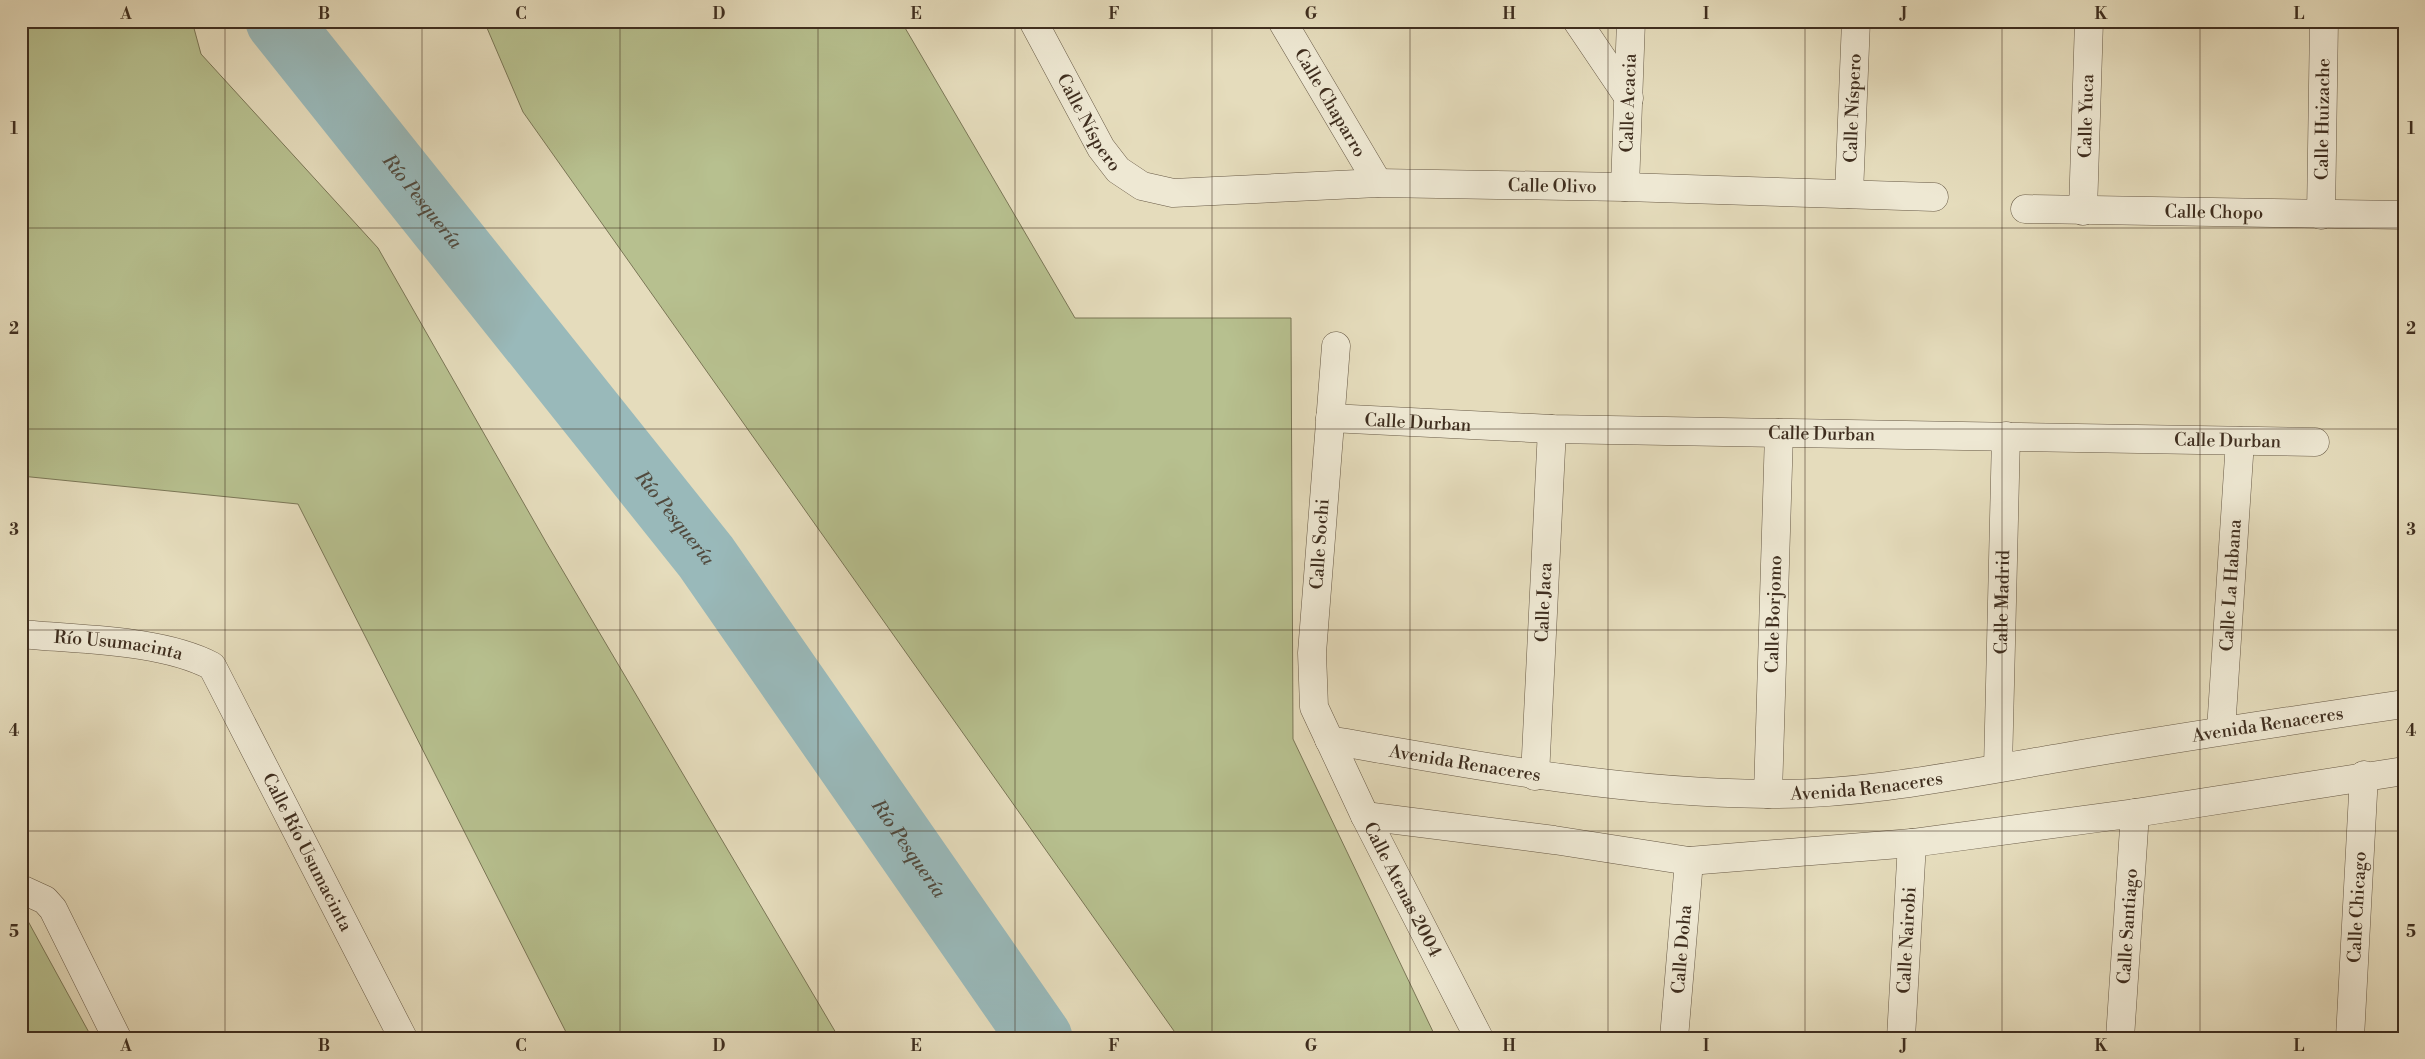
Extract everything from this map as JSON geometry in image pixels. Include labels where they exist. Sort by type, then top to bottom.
[{"type":"street","name":"Calle Níspero","points":[[1033,21],[1101,148],[1118,170],[1142,186],[1173,193]]},
{"type":"street","name":"Calle Chaparro","points":[[1282,21],[1378,183]]},
{"type":"street","points":[[1577,21],[1628,98]]},
{"type":"street","name":"Calle Acacia","points":[[1625,186],[1631,21]]},
{"type":"street","name":"Calle Níspero","points":[[1849,194],[1856,21]]},
{"type":"street","name":"Calle Yuca","points":[[2083,211],[2089,21]]},
{"type":"street","name":"Calle Huizache","points":[[2321,216],[2324,21]]},
{"type":"street","name":"Calle Olivo","points":[[1173,193],[1378,183],[1625,186],[1934,197]]},
{"type":"street","name":"Calle Chopo","points":[[2025,209],[2321,216],[2404,215]]},
{"type":"street","name":"Calle Sochi","points":[[1329,740],[1314,706],[1312,653],[1336,346]]},
{"type":"street","name":"Calle Durban","points":[[1330,418],[1552,429],[2316,442]]},
{"type":"street","name":"Calle Jaca","points":[[1535,776],[1552,429]]},
{"type":"street","name":"Calle Borjomo","points":[[1768,794],[1779,433]]},
{"type":"street","name":"Calle Madrid","points":[[1998,768],[2006,436]]},
{"type":"street","name":"Calle La Habana","points":[[2221,730],[2240,441]]},
{"type":"street","name":"Río Usumacinta","points":[[21,634],[159,648],[193,657],[212,666]]},
{"type":"street","name":"Calle Río Usumacinta","points":[[212,666],[403,1038]]},
{"type":"street","name":"Avenida Renaceres","points":[[1329,740],[1535,776],[1655,789],[1768,794],[1895,785],[2221,730],[2404,704]]},
{"type":"street","name":"Calle Atenas 2004","points":[[1329,740],[1365,816],[1479,1038]]},
{"type":"street","points":[[1365,816],[1554,840],[1688,861],[1912,843],[2135,813],[2404,771]]},
{"type":"street","name":"Calle Chicago","points":[[2350,1038],[2364,776]]},
{"type":"street","name":"Calle Santiago","points":[[2120,1038],[2135,813]]},
{"type":"street","name":"Calle Nairobi","points":[[1901,1038],[1912,843]]},
{"type":"street","name":"Calle Doha","points":[[1674,1038],[1688,861]]},
{"type":"street","points":[[21,889],[44,900],[52,909],[117,1038]]},
{"type":"green space","points":[[21,21],[192,21],[201,54],[378,248],[547,544],[839,1038],[569,1038],[298,504],[21,476]]},
{"type":"green space","points":[[484,21],[901,21],[1075,318],[1291,318],[1293,739],[1436,1038],[1179,1038],[523,112]]},
{"type":"green space","points":[[21,912],[23,912],[92,1038],[21,1038]]},
{"type":"waterway","name":"Río Pesquería","points":[[278,21],[706,557],[1040,1038]]}]
